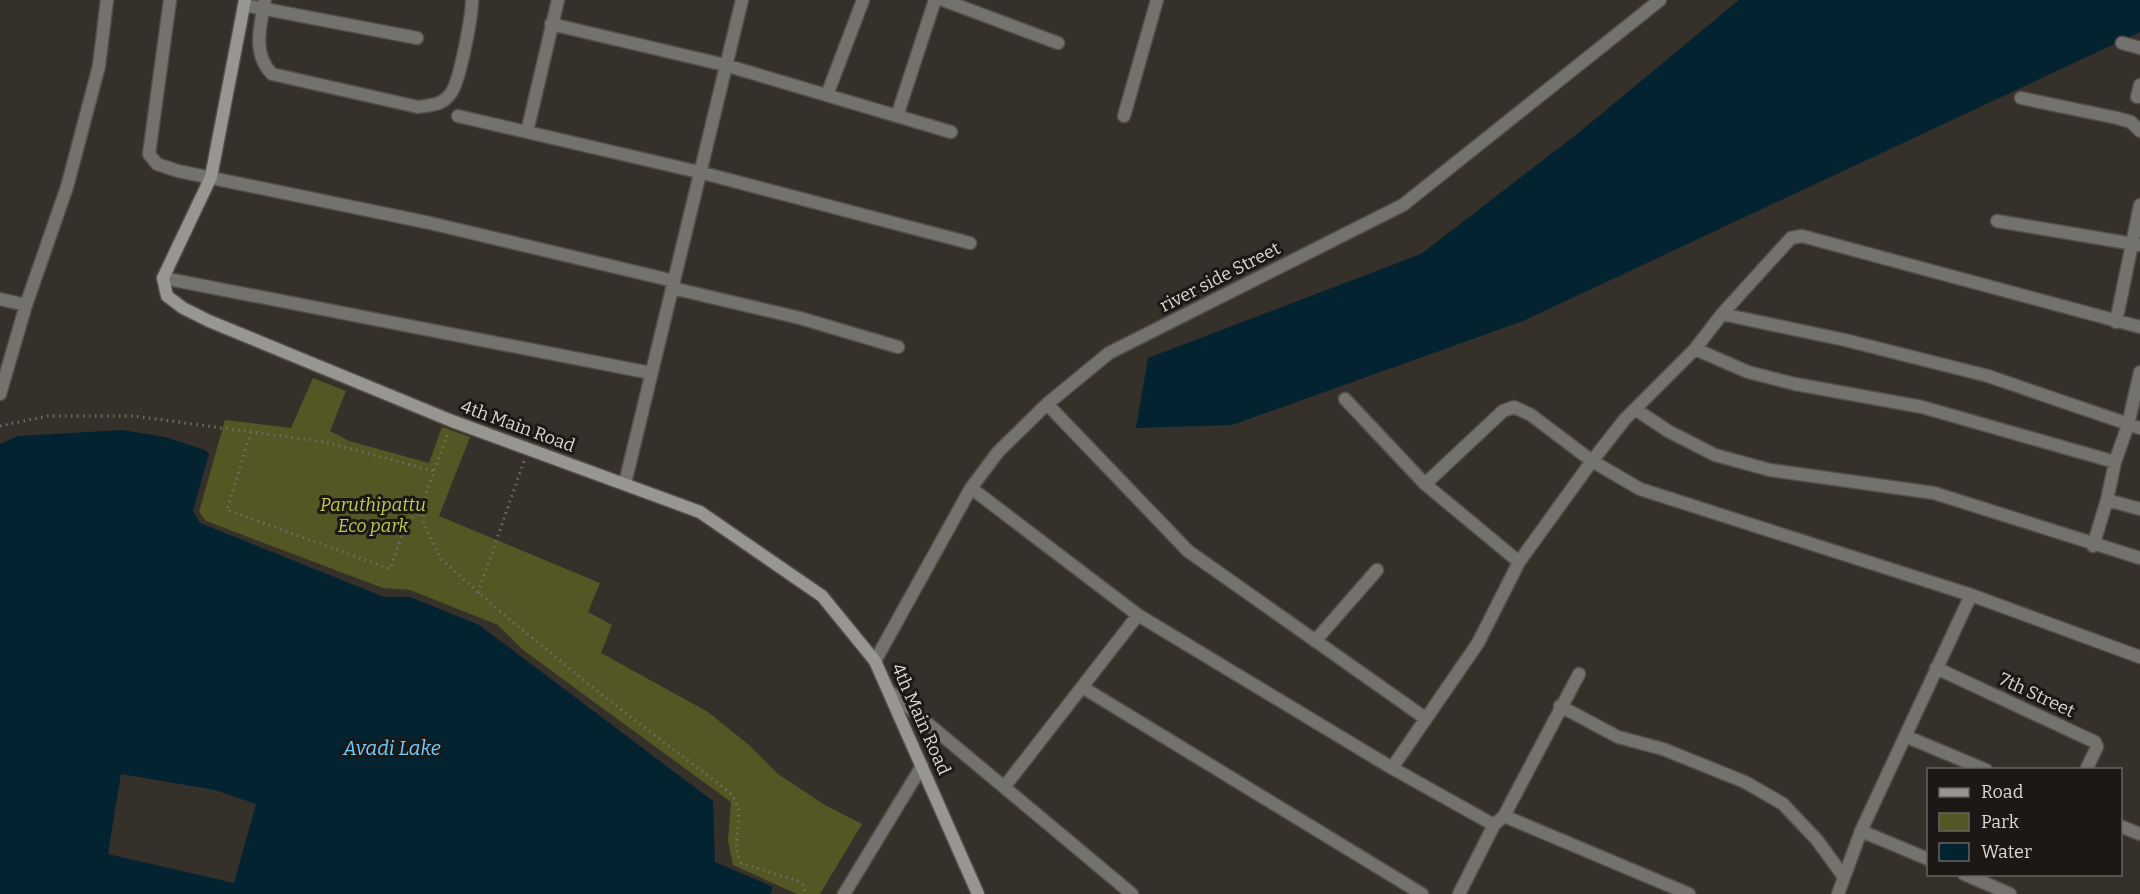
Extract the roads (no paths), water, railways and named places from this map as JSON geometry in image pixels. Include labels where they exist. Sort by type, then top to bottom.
[{"type":"main road","points":[[163,278],[211,177],[244,2]]},
{"type":"main road","name":"4th Main Road","points":[[163,278],[167,296],[183,308],[278,351],[528,450],[625,483],[700,512],[822,596],[875,661],[978,894]]},
{"type":"street","points":[[0,394],[26,305],[67,187],[99,66],[107,0]]},
{"type":"street","points":[[170,0],[149,154],[157,164],[167,169],[430,223],[673,284],[898,347]]},
{"type":"street","points":[[264,4],[258,50],[264,66],[272,74],[418,107],[438,105],[452,92],[472,16],[472,0]]},
{"type":"street","points":[[527,132],[558,0]]},
{"type":"street","points":[[625,483],[742,0]]},
{"type":"street","points":[[827,96],[863,0]]},
{"type":"street","points":[[897,116],[935,0]]},
{"type":"street","points":[[943,0],[1058,43]]},
{"type":"street","points":[[1124,116],[1157,0]]},
{"type":"street","name":"river side Street","points":[[875,661],[971,488],[998,452],[1047,404],[1109,353],[1404,205],[1660,0]]},
{"type":"street","points":[[244,2],[264,4],[417,38]]},
{"type":"street","points":[[551,24],[725,66],[951,132]]},
{"type":"street","points":[[2122,43],[2140,48]]},
{"type":"street","points":[[2021,98],[2117,118],[2131,122],[2140,131]]},
{"type":"street","points":[[458,116],[699,172],[969,243]]},
{"type":"street","points":[[2116,322],[2136,244],[2140,205]]},
{"type":"street","points":[[1997,221],[2136,244]]},
{"type":"street","points":[[1392,768],[1478,643],[1519,562],[1592,461],[1635,409],[1695,349],[1722,314],[1791,238],[1798,236],[2140,327]]},
{"type":"street","points":[[163,278],[651,373]]},
{"type":"street","points":[[0,299],[26,305]]},
{"type":"street","points":[[1722,314],[1845,340],[1988,376],[2134,427]]},
{"type":"street","points":[[1695,349],[1748,372],[1795,384],[1922,407],[2115,462]]},
{"type":"street","points":[[2093,546],[2107,500],[2115,462],[2134,427],[2140,372]]},
{"type":"street","points":[[1345,399],[1425,484],[1519,562]]},
{"type":"street","points":[[1047,404],[1188,551],[1425,718]]},
{"type":"street","points":[[1425,484],[1503,411],[1514,406],[1532,415],[1592,461],[1640,489],[1971,594],[2140,657]]},
{"type":"street","points":[[1635,409],[1668,431],[1715,454],[1770,470],[1934,494],[2093,546],[2140,558]]},
{"type":"street","points":[[971,488],[1138,615],[1392,768],[1494,825]]},
{"type":"street","points":[[2107,500],[2140,509]]},
{"type":"street","points":[[1315,641],[1377,570]]},
{"type":"street","points":[[1838,894],[1861,831],[1971,594]]},
{"type":"street","points":[[1005,786],[1138,615]]},
{"type":"street","name":"7th Street","points":[[1936,668],[2095,742],[2097,747],[2087,768]]},
{"type":"street","points":[[1459,894],[1494,825],[1504,816],[1560,706],[1580,674]]},
{"type":"street","points":[[1082,687],[1422,894]]},
{"type":"street","points":[[889,692],[1005,786],[1132,894]]},
{"type":"street","points":[[1560,706],[1618,737],[1663,749],[1745,782],[1783,804],[1818,840],[1844,877]]},
{"type":"street","points":[[1905,736],[1981,768]]},
{"type":"street","points":[[844,894],[922,766]]},
{"type":"street","points":[[1504,816],[1689,894]]},
{"type":"street","points":[[2122,826],[2140,834]]},
{"type":"street","points":[[1861,831],[1927,858]]},
{"type":"street","points":[[1969,876],[2010,894]]},
{"type":"water","points":[[1739,0],[2140,0],[2140,32],[1523,321],[1232,425],[1136,428],[1148,358],[1421,254],[1577,134]]},
{"type":"water","name":"Avadi Lake","points":[[122,430],[165,437],[205,450],[209,454],[193,511],[200,523],[384,597],[410,597],[479,625],[713,801],[715,862],[773,887],[770,894],[0,894],[0,444],[18,436]],"holes":[[[121,774],[215,790],[256,804],[234,883],[108,854]]]},
{"type":"park label","name":"Paruthipattu Eco park","points":[[373,515]]}]
